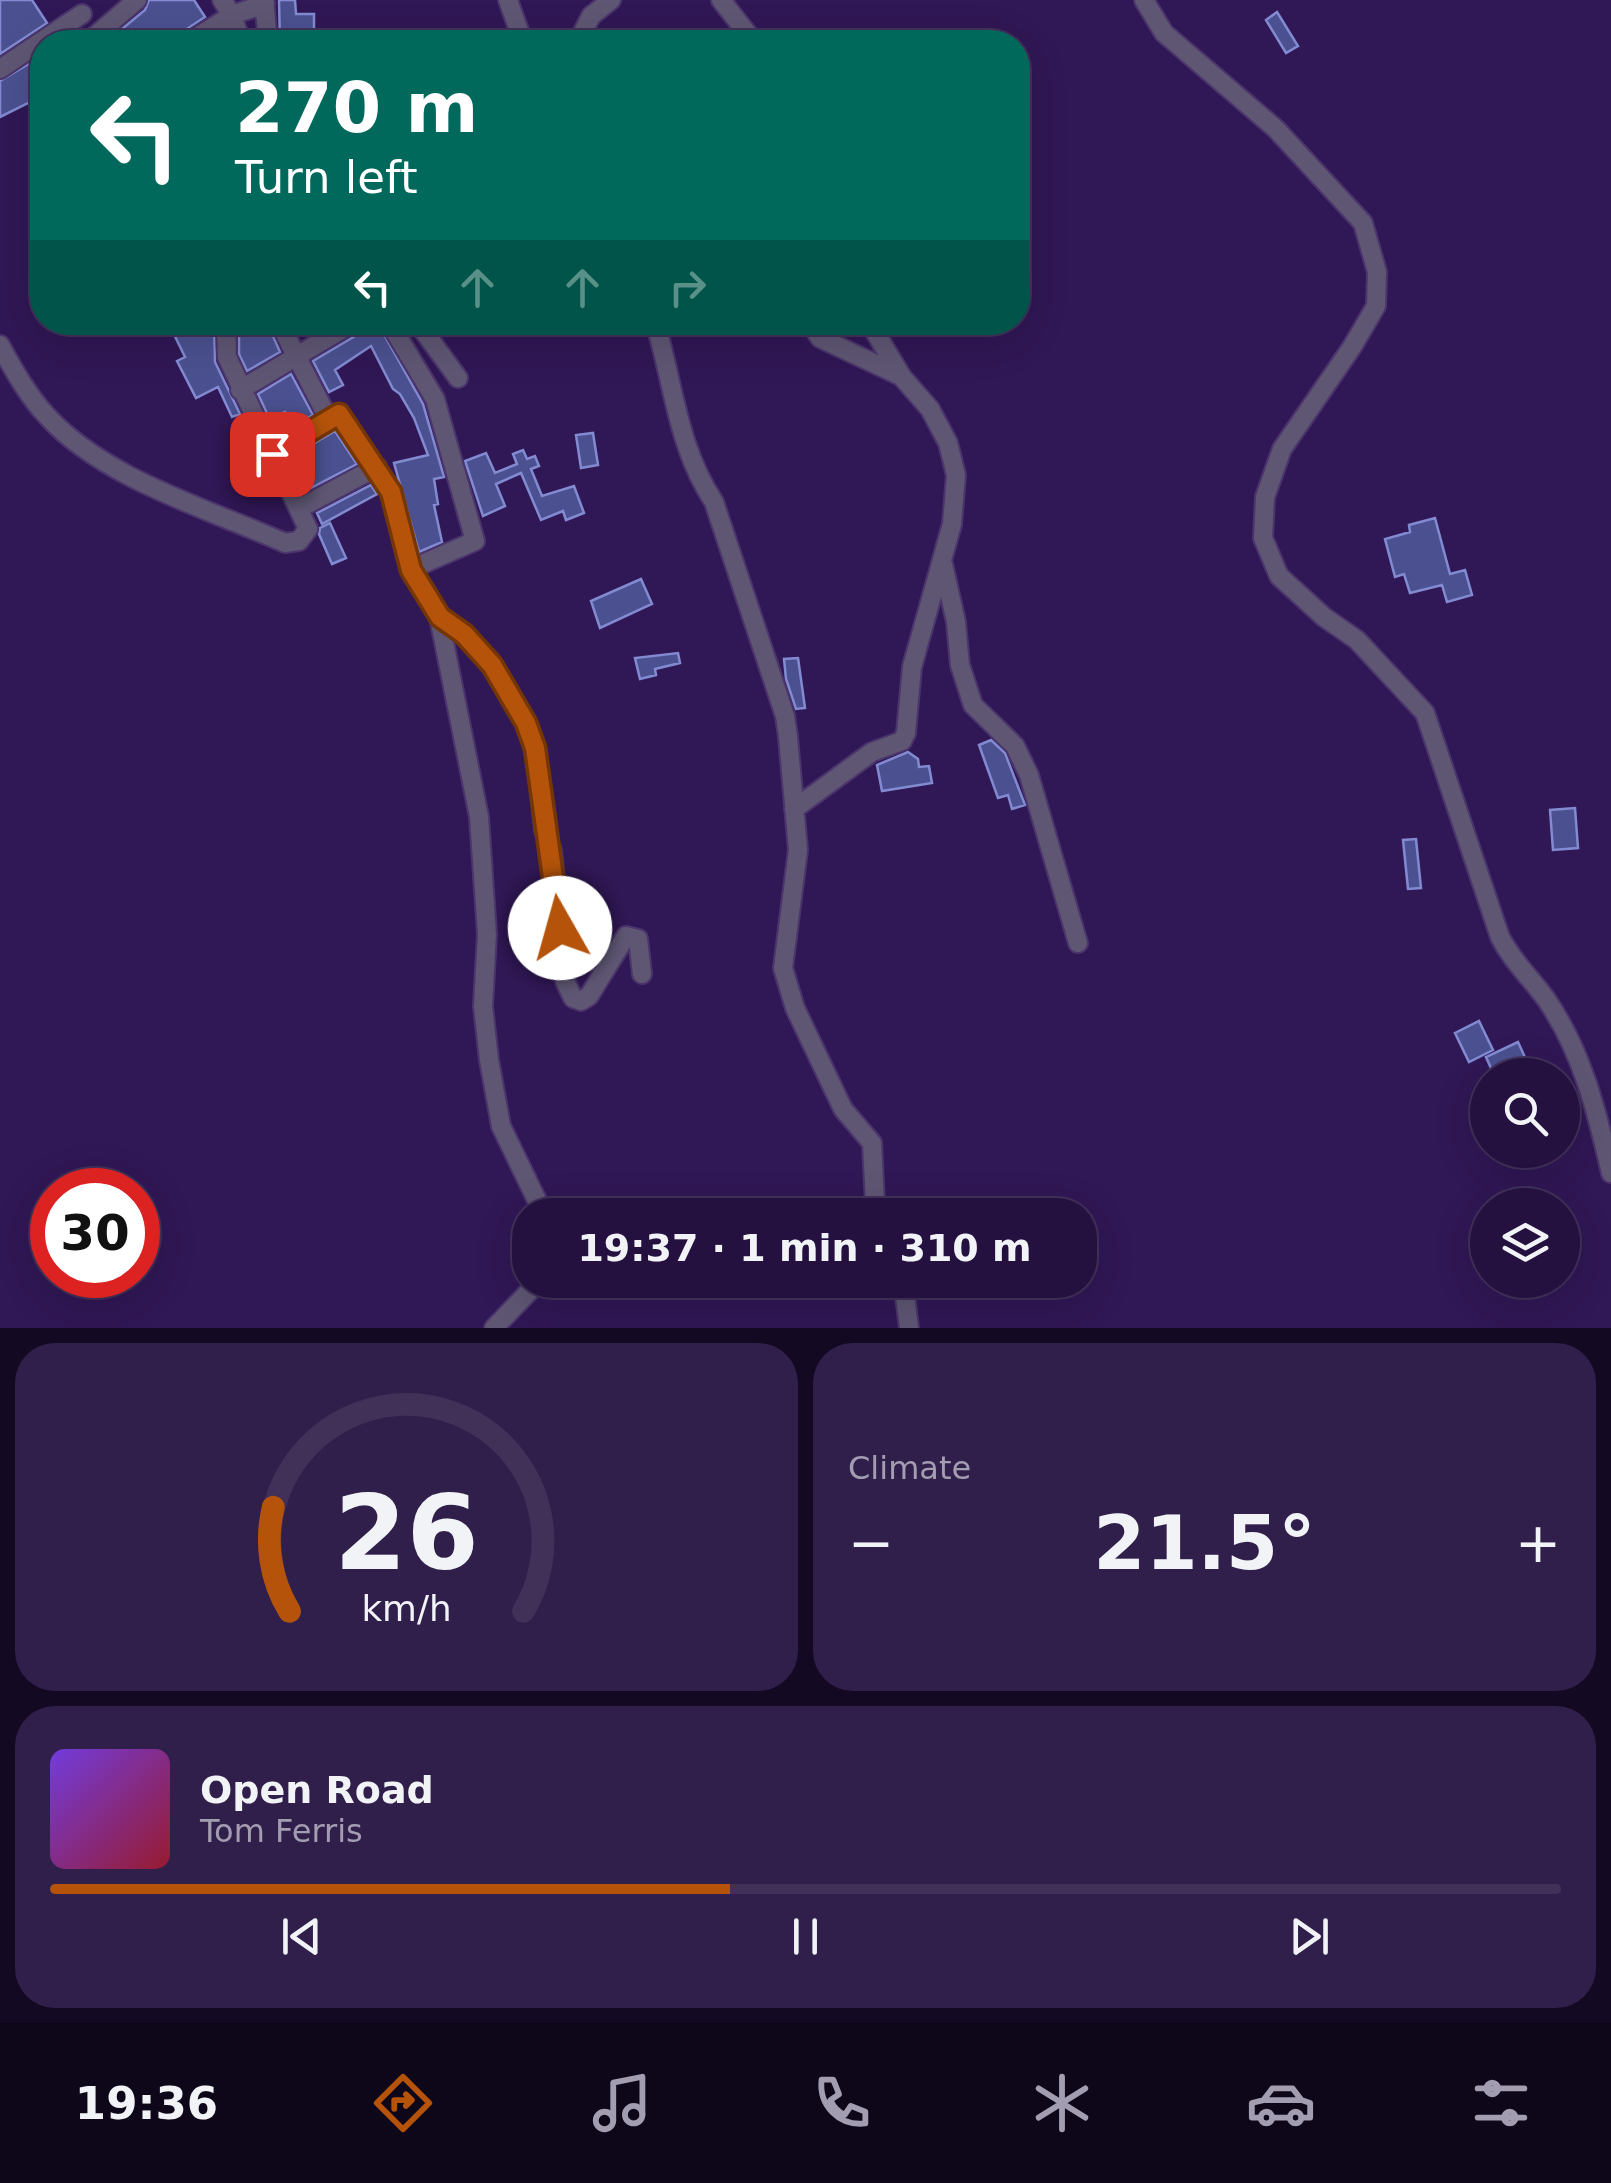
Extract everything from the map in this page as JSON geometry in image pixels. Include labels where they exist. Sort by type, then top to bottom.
[{"type":"street","points":[[107,30],[137,0]]},
{"type":"street","points":[[508,0],[519,30]]},
{"type":"street","points":[[584,30],[591,16],[611,0]]},
{"type":"street","points":[[721,0],[745,30]]},
{"type":"street","points":[[1144,0],[1164,33],[1276,128],[1363,223],[1377,272],[1376,306],[1352,348],[1282,448],[1265,497],[1263,538],[1279,576],[1356,640],[1426,713],[1500,938],[1513,962],[1547,1001],[1577,1054],[1611,1172]]},
{"type":"street","points":[[202,30],[227,7],[264,2],[267,30]]},
{"type":"street","points":[[48,30],[77,7],[92,30]]},
{"type":"street","points":[[0,69],[30,45]]},
{"type":"street","points":[[0,345],[46,416],[80,446],[127,476],[285,543],[299,541],[308,529],[240,390],[227,357],[226,335]]},
{"type":"street","points":[[285,335],[329,420]]},
{"type":"street","points":[[240,390],[334,335]]},
{"type":"street","points":[[398,335],[435,399],[475,541],[411,570]]},
{"type":"street","points":[[427,335],[458,378]]},
{"type":"street","points":[[657,335],[682,441],[694,472],[714,502],[785,716],[798,850],[783,968],[795,1008],[843,1109],[872,1143],[876,1198]]},
{"type":"street","points":[[818,335],[902,377]]},
{"type":"street","points":[[794,808],[872,752],[902,741],[912,703],[912,666],[952,524],[956,475],[948,443],[930,409],[902,377],[877,335]]},
{"type":"street","points":[[272,454],[339,414],[391,492],[411,570],[440,617],[480,817],[487,934],[483,1006],[489,1060],[501,1126],[536,1198]]},
{"type":"street","points":[[300,508],[377,467]]},
{"type":"street","points":[[941,555],[956,622],[960,664],[972,706],[1014,746],[1030,774],[1078,943]]},
{"type":"street","points":[[440,617],[464,634],[492,665],[526,723],[535,748],[544,830],[552,851],[566,981],[573,998],[581,1002],[589,996],[626,936],[638,939],[642,974]]},
{"type":"street","points":[[494,1328],[523,1298]]},
{"type":"street","points":[[905,1298],[909,1328]]},
{"type":"building","points":[[0,0],[32,0],[47,23],[30,30],[30,34],[0,54]]},
{"type":"building","points":[[149,0],[194,0],[205,17],[185,30],[121,30],[145,10]]},
{"type":"building","points":[[279,0],[295,0],[296,14],[314,14],[314,30],[280,30]]},
{"type":"building","points":[[1277,12],[1298,46],[1286,53],[1266,20]]},
{"type":"building","points":[[30,63],[30,102],[0,117],[0,81]]},
{"type":"building","points":[[174,335],[214,335],[215,362],[240,414],[232,417],[218,387],[196,398],[177,361],[185,357]]},
{"type":"building","points":[[239,335],[273,335],[280,352],[247,371],[239,354]]},
{"type":"building","points":[[357,335],[384,335],[423,404],[444,477],[434,479],[438,504],[434,505],[442,542],[419,552],[394,463],[428,455],[414,418],[393,389],[371,346],[335,370],[343,385],[329,392],[313,361]]},
{"type":"building","points":[[291,374],[313,415],[294,426],[285,412],[270,420],[258,394]]},
{"type":"building","points":[[335,431],[357,464],[307,490],[289,458]]},
{"type":"building","points":[[593,433],[598,465],[581,468],[576,435]]},
{"type":"building","points":[[523,450],[527,459],[535,456],[539,466],[531,469],[542,496],[574,486],[584,513],[566,520],[563,511],[541,520],[521,473],[496,484],[505,506],[483,516],[465,461],[486,453],[495,473],[517,464],[513,454]]},
{"type":"building","points":[[371,485],[377,494],[322,524],[317,513]]},
{"type":"building","points":[[1435,518],[1450,574],[1465,570],[1472,595],[1447,602],[1442,585],[1410,593],[1404,574],[1395,577],[1385,539],[1410,532],[1409,525]]},
{"type":"building","points":[[330,523],[346,558],[332,564],[319,534],[320,528]]},
{"type":"building","points":[[641,579],[652,604],[600,628],[591,601]]},
{"type":"building","points":[[678,653],[680,663],[655,669],[656,675],[640,679],[635,658]]},
{"type":"building","points":[[798,658],[805,708],[796,709],[784,659]]},
{"type":"building","points":[[991,740],[1005,753],[1025,805],[1012,809],[1008,795],[998,798],[979,745]]},
{"type":"building","points":[[908,752],[918,759],[919,767],[929,766],[932,783],[882,791],[877,765]]},
{"type":"building","points":[[1575,808],[1578,848],[1553,850],[1550,810]]},
{"type":"building","points":[[1416,839],[1421,888],[1408,889],[1403,840]]},
{"type":"building","points":[[1479,1021],[1493,1050],[1470,1058],[1469,1062],[1455,1033]]},
{"type":"building","points":[[1518,1042],[1525,1058],[1486,1058]]},
{"type":"route","points":[[272,454],[339,414],[377,467],[391,492],[411,570],[440,617],[464,634],[492,665],[526,723],[535,748],[560,928]]}]
